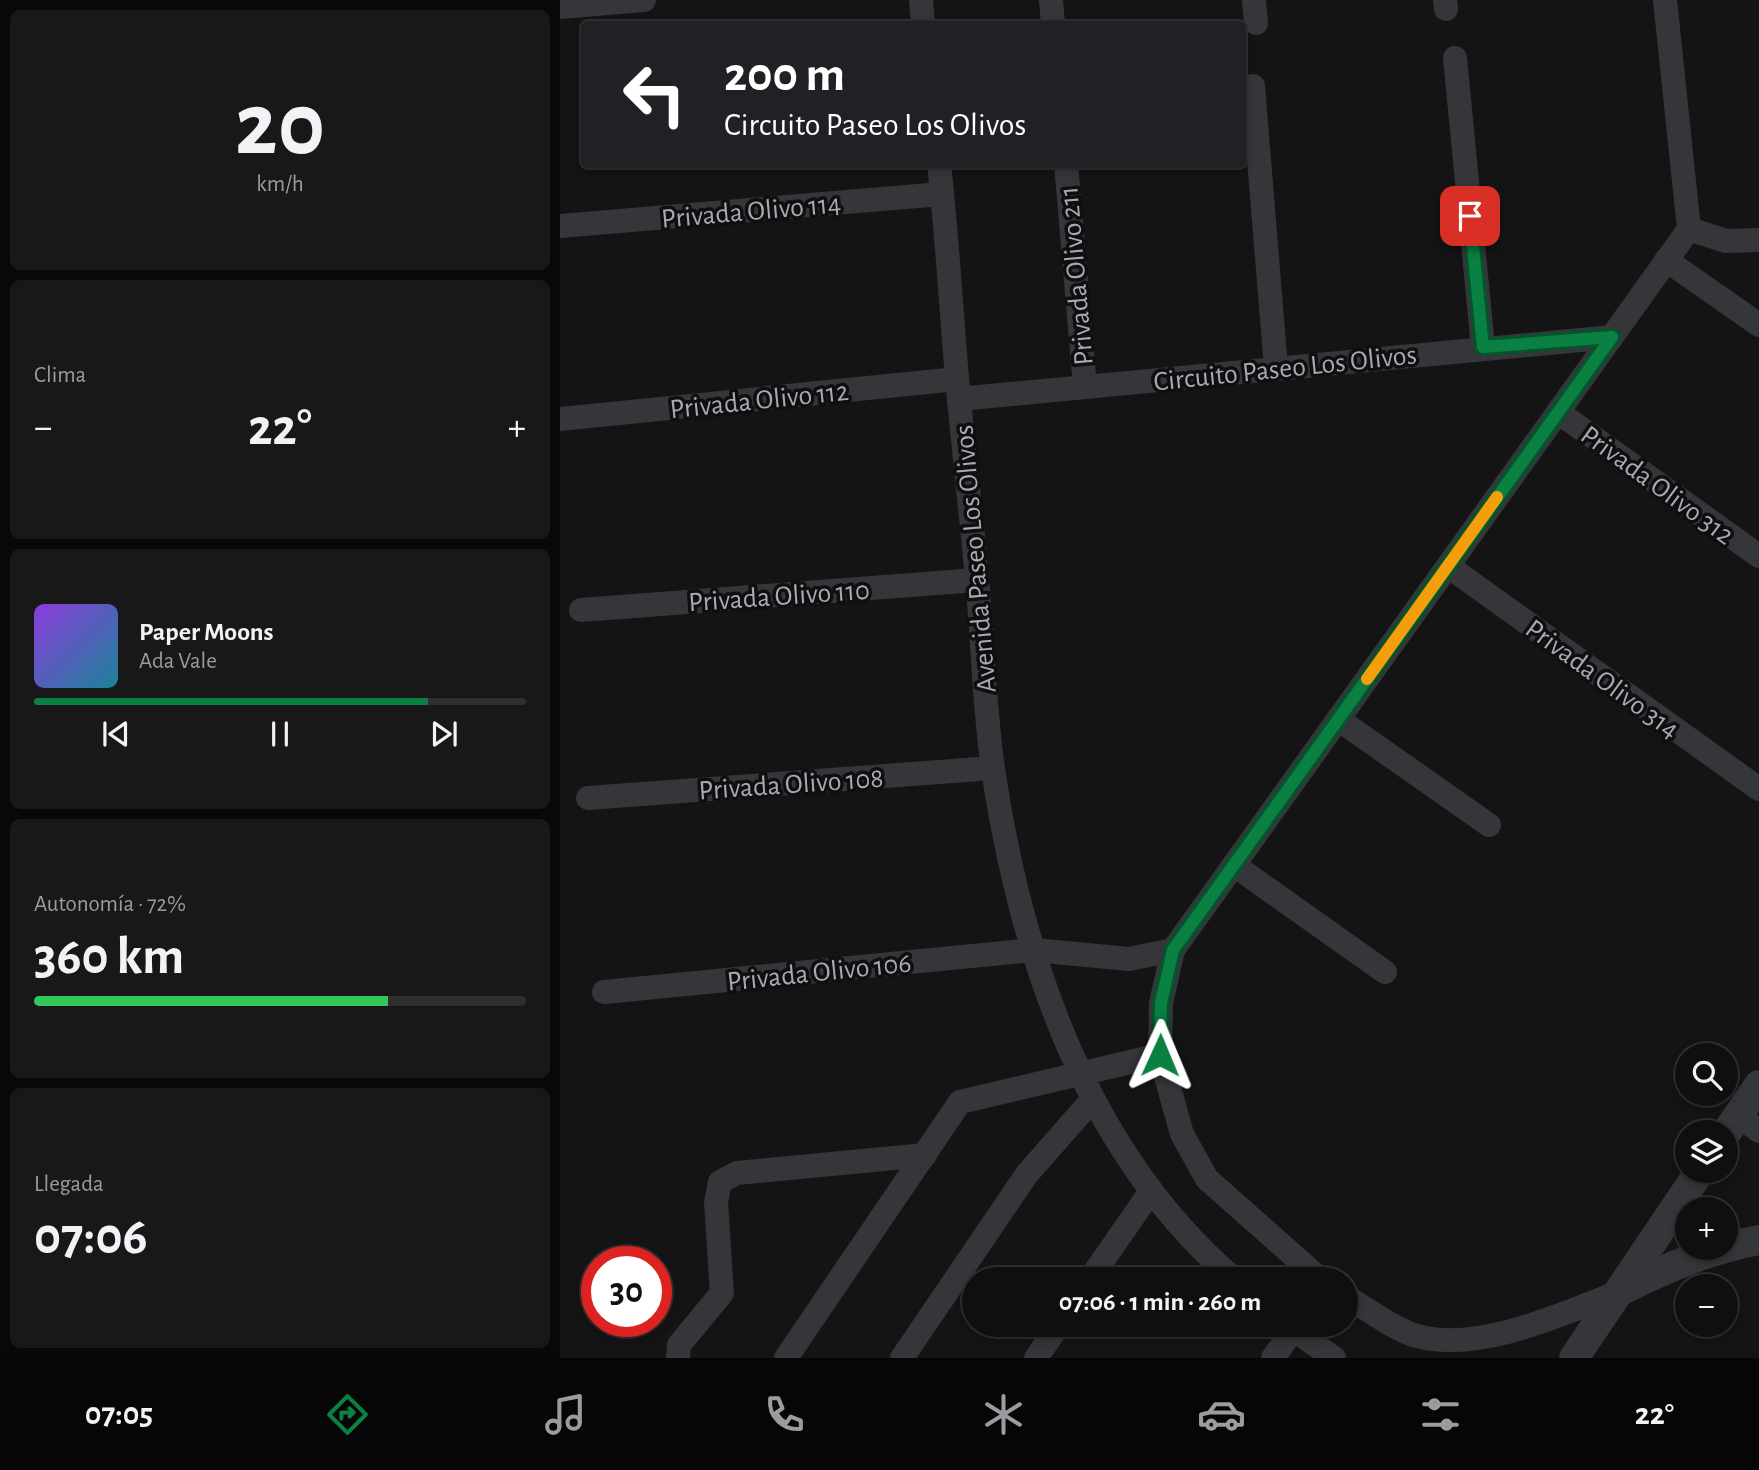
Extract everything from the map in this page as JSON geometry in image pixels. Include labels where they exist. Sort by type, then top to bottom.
[{"type":"street","points":[[560,7],[644,0]]},
{"type":"street","points":[[920,0],[923,21]]},
{"type":"street","points":[[1051,0],[1053,21]]},
{"type":"street","points":[[1306,1267],[1207,1179],[1182,1134],[1160,1055],[1161,1003],[1173,950],[1689,229],[1664,0]]},
{"type":"street","points":[[1455,58],[1483,347]]},
{"type":"street","points":[[1253,86],[1276,368]]},
{"type":"street","name":"Avenida Paseo Los Olivos","points":[[939,168],[993,768],[1014,871],[1034,950],[1052,1007],[1080,1075],[1108,1128],[1151,1191],[1220,1267]]},
{"type":"street","name":"Privada Olivo 211","points":[[1066,168],[1085,387]]},
{"type":"street","name":"Privada Olivo 114","points":[[560,226],[942,194]]},
{"type":"street","points":[[1689,229],[1726,241],[1759,240]]},
{"type":"street","points":[[1667,260],[1759,325]]},
{"type":"street","name":"Circuito Paseo Los Olivos","points":[[958,389],[1085,387],[1483,347],[1612,337]]},
{"type":"street","name":"Privada Olivo 112","points":[[560,419],[958,389]]},
{"type":"street","name":"Privada Olivo 312","points":[[1558,412],[1759,556]]},
{"type":"street","name":"Privada Olivo 314","points":[[1448,566],[1759,789]]},
{"type":"street","name":"Privada Olivo 110","points":[[581,610],[977,580]]},
{"type":"street","points":[[1338,719],[1489,825]]},
{"type":"street","name":"Privada Olivo 108","points":[[588,798],[993,768]]},
{"type":"street","points":[[1234,865],[1385,972]]},
{"type":"street","points":[[1034,950],[1129,959],[1173,950]]},
{"type":"street","name":"Privada Olivo 106","points":[[604,992],[1034,950]]},
{"type":"street","points":[[786,1358],[960,1102],[1160,1055]]},
{"type":"street","points":[[1741,1126],[1759,1085]]},
{"type":"street","points":[[902,1358],[1027,1174],[1093,1099]]},
{"type":"street","points":[[678,1358],[680,1345],[722,1293],[716,1202],[720,1182],[737,1173],[925,1154]]},
{"type":"street","points":[[1574,1358],[1692,1183]]},
{"type":"street","points":[[1098,1267],[1151,1191]]},
{"type":"street","points":[[1358,1304],[1416,1335],[1464,1349],[1554,1318],[1619,1292],[1662,1269],[1708,1252],[1759,1240]]},
{"type":"street","points":[[1036,1358],[1051,1337]]},
{"type":"street","points":[[1273,1358],[1285,1337]]},
{"type":"street","points":[[1304,1337],[1334,1358]]},
{"type":"slow traffic","points":[[1367,679],[1497,497]]},
{"type":"route","points":[[1160,1055],[1161,1003],[1173,950],[1612,337],[1483,347],[1470,216]]}]
